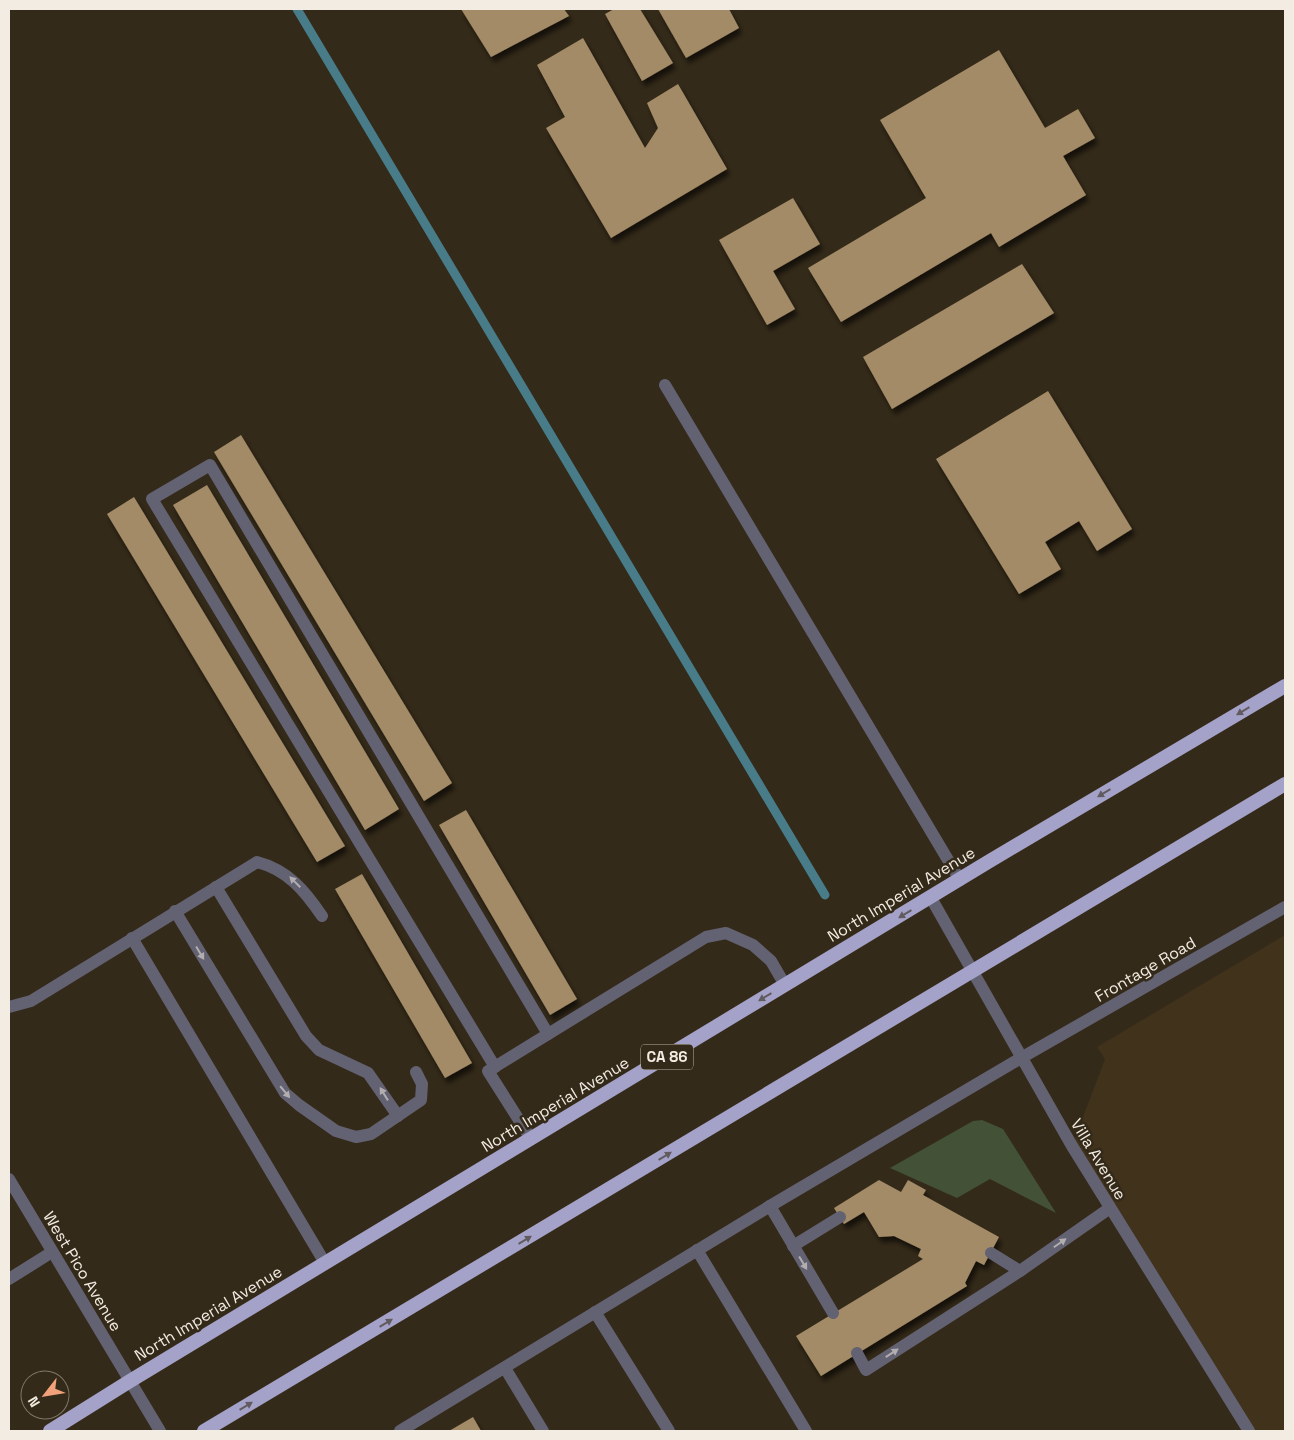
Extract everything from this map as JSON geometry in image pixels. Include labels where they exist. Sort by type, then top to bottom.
[{"type":"highway","name":"North Imperial Avenue","points":[[50,1431],[785,985],[1285,686]]},
{"type":"highway","points":[[204,1431],[1285,784]]},
{"type":"street","points":[[665,385],[960,880]]},
{"type":"street","points":[[495,1067],[152,499],[210,465],[548,1034]]},
{"type":"street","points":[[9,1007],[31,1001],[257,862],[268,865],[290,876],[308,895],[322,916]]},
{"type":"street","points":[[216,887],[306,1036],[319,1050],[368,1073],[398,1116]]},
{"type":"street","name":"Villa Avenue","points":[[931,898],[1021,1058],[1110,1208],[1249,1431]]},
{"type":"street","name":"Frontage Road","points":[[400,1431],[770,1206],[1021,1058],[1285,907]]},
{"type":"street","points":[[175,911],[284,1093],[316,1118],[336,1131],[356,1137],[371,1134],[421,1100],[422,1084],[416,1072]]},
{"type":"street","points":[[531,1139],[488,1071],[706,937],[726,933],[753,945],[770,960],[785,985]]},
{"type":"street","points":[[132,938],[325,1263]]},
{"type":"street","name":"West Pico Avenue","points":[[9,1179],[160,1431]]},
{"type":"street","points":[[770,1206],[833,1313]]},
{"type":"street","points":[[857,1354],[866,1370],[1020,1271],[1110,1208]]},
{"type":"street","points":[[793,1246],[840,1217]]},
{"type":"street","points":[[697,1250],[806,1431]]},
{"type":"street","points":[[9,1279],[52,1252]]},
{"type":"street","points":[[991,1253],[1020,1271]]},
{"type":"street","points":[[595,1312],[669,1431]]},
{"type":"street","points":[[505,1368],[543,1431]]},
{"type":"shaded area","points":[[1285,935],[1285,1431],[1251,1431],[1072,1146],[1105,1059],[1097,1047]]},
{"type":"green space","points":[[982,1120],[1003,1129],[1056,1213],[990,1179],[957,1198],[890,1168],[973,1121]]},
{"type":"building","points":[[461,9],[564,9],[569,16],[491,57]]},
{"type":"building","points":[[614,9],[640,9],[673,63],[642,81],[605,14]]},
{"type":"building","points":[[658,9],[729,9],[739,28],[686,58]]},
{"type":"building","points":[[583,38],[645,148],[658,128],[647,103],[678,84],[727,169],[611,238],[546,128],[565,117],[537,65]]},
{"type":"building","points":[[999,50],[1045,128],[1078,109],[1095,138],[1063,156],[1086,195],[999,247],[991,233],[841,322],[808,268],[926,198],[880,120]]},
{"type":"building","points":[[793,198],[820,244],[773,271],[795,309],[767,325],[719,240]]},
{"type":"building","points":[[1022,264],[1054,313],[892,409],[863,357]]},
{"type":"building","points":[[1048,391],[1132,529],[1097,551],[1079,521],[1045,542],[1061,569],[1019,594],[936,459]]},
{"type":"building","points":[[241,435],[452,783],[424,801],[214,452]]},
{"type":"building","points":[[207,485],[399,809],[365,830],[173,505]]},
{"type":"building","points":[[134,497],[345,846],[317,862],[107,514]]},
{"type":"building","points":[[466,810],[577,999],[550,1015],[439,825]]},
{"type":"building","points":[[362,874],[472,1063],[445,1078],[335,889]]},
{"type":"building","points":[[879,1180],[901,1192],[908,1180],[926,1190],[923,1195],[999,1237],[984,1265],[976,1261],[965,1283],[967,1286],[821,1376],[796,1336],[923,1259],[918,1256],[921,1249],[894,1236],[879,1237],[864,1212],[844,1224],[834,1208]]},
{"type":"building","points":[[473,1417],[481,1431],[449,1431]]},
{"type":"waterway","points":[[297,9],[825,895]]}]
